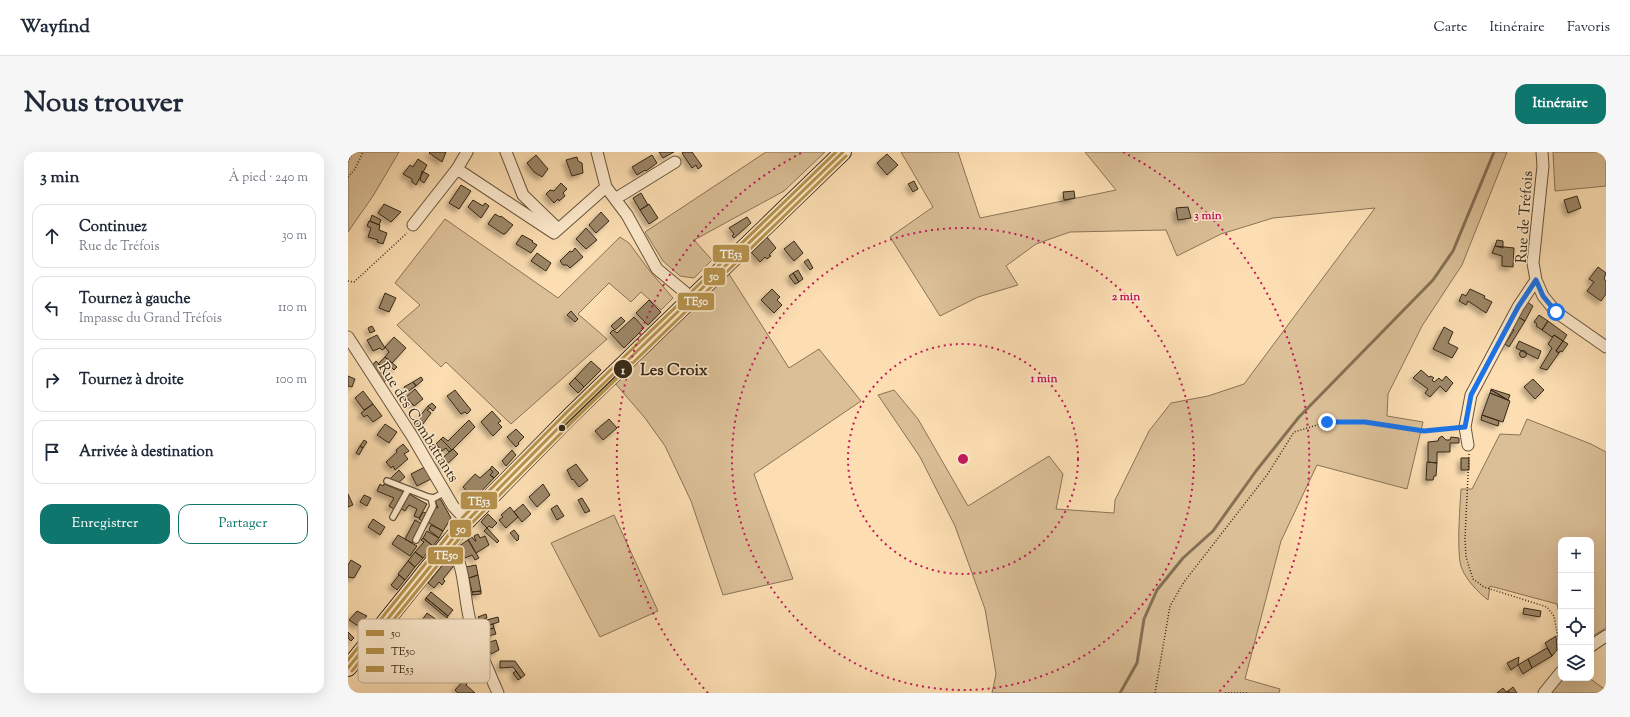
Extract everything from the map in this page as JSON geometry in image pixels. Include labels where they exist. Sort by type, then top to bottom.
[{"type":"main road","points":[[387,619],[449,542],[467,522],[570,416],[843,152]]},
{"type":"main road","points":[[348,668],[358,656]]},
{"type":"street","points":[[413,225],[457,169],[467,152]]},
{"type":"street","points":[[506,152],[523,195],[556,231]]},
{"type":"street","points":[[597,152],[606,187],[643,242],[657,269],[692,298]]},
{"type":"street","name":"Rue de Tréfois","points":[[1542,152],[1543,166],[1533,263],[1536,280],[1543,296],[1556,312],[1606,347]]},
{"type":"street","points":[[615,199],[676,162]]},
{"type":"street","points":[[457,169],[556,231]]},
{"type":"street","points":[[556,231],[606,187]]},
{"type":"street","points":[[514,206],[523,195]]},
{"type":"street","points":[[1468,445],[1465,427],[1471,395],[1518,307],[1536,280]]},
{"type":"street","name":"Rue des Combattants","points":[[348,337],[412,436],[453,506],[467,522]]},
{"type":"street","points":[[449,542],[456,551],[464,578],[470,619]]},
{"type":"street","points":[[1592,645],[1606,636]]},
{"type":"street","points":[[490,676],[498,693]]},
{"type":"street","points":[[1544,693],[1558,676]]},
{"type":"lane","points":[[387,481],[431,498],[445,492]]},
{"type":"lane","points":[[393,518],[408,490]]},
{"type":"lane","points":[[416,540],[433,506],[431,498]]},
{"type":"path","points":[[348,162],[353,152]]},
{"type":"path","points":[[348,177],[355,169],[363,152]]},
{"type":"path","points":[[348,281],[354,282],[406,236],[413,225]]},
{"type":"path","points":[[1155,693],[1170,606],[1184,582],[1266,475],[1294,432],[1327,422],[1365,422],[1424,431],[1465,427]]},
{"type":"path","points":[[1468,445],[1470,458],[1466,500],[1466,538],[1468,569],[1473,579],[1484,587],[1548,607],[1554,616],[1559,645]]},
{"type":"path","points":[[1225,693],[1248,693]]},
{"type":"shaded area","points":[[348,152],[399,152],[373,196],[348,232]]},
{"type":"shaded area","points":[[766,152],[825,152],[784,191],[694,240],[712,260],[694,278],[680,276],[663,261],[645,232]]},
{"type":"shaded area","points":[[901,152],[958,152],[980,218],[1116,190],[1085,152],[1507,152],[1462,265],[1422,326],[1388,394],[1387,416],[1423,422],[1407,489],[1317,465],[1281,541],[1245,679],[1280,689],[1279,693],[992,693],[996,674],[985,609],[955,526],[920,457],[878,395],[894,390],[918,419],[968,506],[1049,456],[1063,474],[1056,509],[1114,513],[1115,500],[1149,431],[1171,403],[1208,396],[1244,384],[1375,208],[1273,218],[1221,234],[1177,256],[1166,230],[1070,232],[1036,244],[1006,266],[1018,285],[978,297],[940,316],[890,237],[933,207]]},
{"type":"shaded area","points":[[1553,152],[1606,152],[1606,186],[1555,191]]},
{"type":"shaded area","points":[[445,219],[558,298],[620,237],[629,243],[649,270],[673,298],[661,310],[641,292],[631,302],[609,283],[578,314],[607,339],[511,424],[446,362],[441,367],[397,325],[420,305],[395,283]]},
{"type":"shaded area","points":[[729,274],[789,368],[819,349],[861,401],[754,474],[793,579],[723,595],[691,501],[665,446],[645,418],[614,382]]},
{"type":"shaded area","points":[[1527,419],[1591,444],[1606,452],[1606,628],[1594,635],[1594,537],[1558,537],[1558,609],[1557,604],[1490,586],[1488,600],[1473,586],[1462,569],[1459,554],[1461,489],[1472,489],[1500,434],[1520,435]]},
{"type":"shaded area","points":[[614,515],[658,611],[600,637],[551,543]]},
{"type":"shaded area","points":[[1560,681],[1593,681],[1606,690],[1606,693],[1550,693]]},
{"type":"building","points":[[446,152],[442,162],[429,153]]},
{"type":"building","points":[[659,152],[674,152],[663,158]]},
{"type":"building","points":[[692,152],[702,166],[698,169],[696,165],[692,168],[682,153]]},
{"type":"building","points":[[887,154],[898,165],[887,175],[877,163]]},
{"type":"building","points":[[536,155],[548,169],[542,177],[534,172],[527,163]]},
{"type":"building","points":[[652,155],[657,163],[646,171],[645,170],[637,175],[632,167]]},
{"type":"building","points":[[577,157],[578,161],[582,163],[583,173],[572,176],[566,160]]},
{"type":"building","points":[[418,159],[427,165],[416,185],[412,182],[412,179],[403,174],[410,165],[413,167]]},
{"type":"building","points":[[422,171],[429,175],[424,183],[420,180]]},
{"type":"building","points":[[914,181],[918,189],[913,192],[908,184]]},
{"type":"building","points":[[561,183],[567,189],[563,193],[565,196],[559,201],[558,199],[554,203],[546,194],[550,190],[554,191]]},
{"type":"building","points":[[461,185],[471,191],[459,209],[449,203]]},
{"type":"building","points":[[1074,191],[1075,198],[1064,200],[1063,192]]},
{"type":"building","points":[[641,193],[648,205],[640,210],[633,198]]},
{"type":"building","points":[[1577,196],[1581,208],[1568,213],[1564,200]]},
{"type":"building","points":[[473,200],[483,206],[485,203],[489,206],[481,218],[468,207]]},
{"type":"building","points":[[384,204],[401,212],[391,222],[378,213]]},
{"type":"building","points":[[649,204],[658,218],[649,224],[640,210]]},
{"type":"building","points":[[1188,207],[1191,218],[1178,220],[1176,208]]},
{"type":"building","points":[[601,212],[609,221],[596,233],[589,225]]},
{"type":"building","points":[[495,214],[500,217],[501,216],[513,225],[505,234],[488,224]]},
{"type":"building","points":[[372,215],[381,220],[379,225],[370,221]]},
{"type":"building","points":[[747,217],[751,223],[734,238],[732,236],[734,234],[729,228]]},
{"type":"building","points":[[369,221],[380,225],[379,230],[387,233],[383,244],[377,242],[378,240],[368,237],[371,228],[367,226]]},
{"type":"building","points":[[586,228],[597,240],[586,249],[576,239]]},
{"type":"building","points":[[522,235],[537,245],[531,253],[516,244]]},
{"type":"building","points":[[767,237],[776,248],[769,255],[771,256],[767,259],[765,257],[760,262],[751,252]]},
{"type":"building","points":[[1497,240],[1503,241],[1503,248],[1495,246]]},
{"type":"building","points":[[794,241],[803,253],[794,261],[784,249]]},
{"type":"building","points":[[1495,246],[1514,248],[1513,267],[1502,266],[1502,256],[1492,253]]},
{"type":"building","points":[[575,248],[583,257],[570,268],[567,265],[563,265],[560,261]]},
{"type":"building","points":[[537,253],[551,263],[546,271],[531,261]]},
{"type":"building","points":[[808,259],[813,268],[810,270],[804,262]]},
{"type":"building","points":[[1598,267],[1606,273],[1604,279],[1606,281],[1606,294],[1601,301],[1587,291],[1594,282],[1589,279]]},
{"type":"building","points":[[798,270],[803,279],[799,282],[793,273]]},
{"type":"building","points":[[793,273],[799,282],[795,284],[789,276]]},
{"type":"building","points":[[772,289],[780,297],[777,300],[782,305],[774,313],[761,300]]},
{"type":"building","points":[[1470,289],[1485,296],[1484,298],[1492,302],[1486,313],[1468,301],[1466,305],[1459,301],[1462,294],[1466,296]]},
{"type":"building","points":[[385,293],[396,298],[389,312],[379,308]]},
{"type":"building","points":[[649,300],[661,312],[648,325],[636,313]]},
{"type":"building","points":[[1527,302],[1533,306],[1525,321],[1518,317]]},
{"type":"building","points":[[571,311],[578,319],[575,322],[567,315]]},
{"type":"building","points":[[1539,315],[1548,321],[1542,330],[1536,326],[1537,324],[1534,322]]},
{"type":"building","points":[[621,317],[625,321],[615,330],[611,326]]},
{"type":"building","points":[[634,317],[644,328],[624,348],[610,333],[613,330],[617,333]]},
{"type":"building","points":[[1518,317],[1525,321],[1509,347],[1505,344],[1514,330],[1512,328]]},
{"type":"building","points":[[1548,321],[1567,335],[1563,341],[1554,335],[1552,337],[1542,330]]},
{"type":"building","points":[[372,326],[375,331],[370,333],[368,328]]},
{"type":"building","points":[[1444,327],[1453,332],[1448,343],[1458,348],[1452,358],[1433,349]]},
{"type":"building","points":[[377,335],[385,348],[382,350],[380,348],[373,351],[367,340]]},
{"type":"building","points":[[1554,335],[1563,341],[1556,351],[1559,353],[1547,370],[1540,368],[1552,348],[1548,344]]},
{"type":"building","points":[[394,337],[406,348],[392,363],[385,357],[389,352],[385,347]]},
{"type":"building","points":[[1519,341],[1541,351],[1538,359],[1516,348]]},
{"type":"building","points":[[1563,341],[1568,344],[1562,352],[1560,351],[1559,353],[1556,351]]},
{"type":"building","points":[[1523,350],[1526,351],[1526,357],[1523,358],[1520,357],[1519,354],[1520,351]]},
{"type":"building","points":[[385,357],[397,367],[394,370],[390,366],[386,371],[378,364]]},
{"type":"building","points":[[376,361],[386,371],[383,374],[387,379],[383,383],[371,367]]},
{"type":"building","points":[[591,361],[601,370],[584,387],[575,378]]},
{"type":"building","points":[[1421,370],[1429,377],[1431,376],[1434,378],[1432,380],[1434,382],[1439,378],[1442,381],[1446,376],[1453,383],[1446,392],[1440,386],[1430,397],[1425,393],[1428,389],[1413,378]]},
{"type":"building","points":[[348,376],[355,379],[352,387],[348,386]]},
{"type":"building","points":[[421,377],[423,380],[416,386],[413,382]]},
{"type":"building","points":[[575,378],[584,387],[578,393],[569,384]]},
{"type":"building","points":[[1533,379],[1544,390],[1535,399],[1524,387]]},
{"type":"building","points":[[413,382],[416,386],[407,392],[404,387]]},
{"type":"building","points":[[415,389],[423,399],[414,406],[406,397]]},
{"type":"building","points":[[455,390],[471,410],[467,414],[465,412],[461,414],[447,396]]},
{"type":"building","points":[[1491,390],[1510,395],[1508,400]]},
{"type":"building","points":[[1491,390],[1498,394],[1508,400],[1490,393]]},
{"type":"building","points":[[363,391],[373,404],[364,410],[355,398]]},
{"type":"building","points":[[1490,393],[1510,401],[1503,422],[1482,415]]},
{"type":"building","points":[[432,403],[436,407],[433,411],[428,406]]},
{"type":"building","points":[[373,404],[382,416],[373,422],[367,415],[364,417],[361,413]]},
{"type":"building","points":[[428,406],[430,408],[427,410],[431,413],[420,428],[417,428],[416,421]]},
{"type":"building","points":[[492,411],[501,421],[498,423],[502,427],[493,436],[481,422]]},
{"type":"building","points":[[1482,415],[1499,421],[1498,426],[1481,420]]},
{"type":"building","points":[[609,419],[617,428],[603,440],[595,431]]},
{"type":"building","points":[[469,420],[475,427],[452,450],[441,439],[443,437],[448,441]]},
{"type":"building","points":[[385,424],[397,432],[389,443],[377,435]]},
{"type":"building","points":[[516,429],[524,437],[516,447],[507,437]]},
{"type":"building","points":[[1442,436],[1446,440],[1450,440],[1451,437],[1459,438],[1459,443],[1450,443],[1450,452],[1437,452],[1437,463],[1428,462],[1428,442],[1438,441]]},
{"type":"building","points":[[441,439],[452,450],[449,452],[446,448],[442,451],[436,444]]},
{"type":"building","points":[[364,440],[367,442],[363,448],[360,446]]},
{"type":"building","points":[[403,444],[409,451],[404,454],[408,459],[395,470],[393,466],[391,468],[386,462]]},
{"type":"building","points":[[360,446],[363,448],[359,455],[356,453]]},
{"type":"building","points":[[453,449],[458,454],[444,467],[439,461]]},
{"type":"building","points":[[512,450],[516,455],[506,466],[502,461]]},
{"type":"building","points":[[1461,458],[1469,458],[1469,470],[1461,470]]},
{"type":"building","points":[[1427,462],[1437,463],[1436,476],[1434,476],[1433,480],[1426,480]]},
{"type":"building","points":[[576,464],[588,480],[579,487],[573,479],[572,480],[567,470]]},
{"type":"building","points":[[492,466],[499,473],[494,478],[490,475],[493,472],[490,469]]},
{"type":"building","points":[[425,467],[431,479],[417,486],[411,474]]},
{"type":"building","points":[[490,469],[493,472],[490,475],[494,478],[474,499],[463,487],[475,474],[480,478]]},
{"type":"building","points":[[399,470],[405,477],[398,483],[390,479]]},
{"type":"building","points":[[380,484],[383,486],[384,484],[404,492],[394,509],[389,506],[394,498],[377,491]]},
{"type":"building","points":[[543,484],[550,495],[537,507],[529,497]]},
{"type":"building","points":[[348,494],[353,505],[348,507]]},
{"type":"building","points":[[409,494],[427,504],[419,518],[414,516],[417,509],[409,505],[405,511],[400,508]]},
{"type":"building","points":[[364,495],[371,498],[367,506],[360,502]]},
{"type":"building","points":[[582,498],[590,511],[585,513],[578,500]]},
{"type":"building","points":[[435,500],[441,500],[451,518],[443,531],[426,521],[435,507],[438,508]]},
{"type":"building","points":[[523,504],[531,514],[522,522],[514,512]]},
{"type":"building","points":[[557,505],[564,516],[557,520],[551,509]]},
{"type":"building","points":[[510,507],[518,517],[506,528],[499,520],[503,517],[501,515]]},
{"type":"building","points":[[423,512],[426,513],[422,521],[419,519]]},
{"type":"building","points":[[488,514],[497,523],[492,528],[489,526],[487,528],[481,522]]},
{"type":"building","points":[[373,519],[385,527],[380,535],[368,527]]},
{"type":"building","points":[[415,520],[422,524],[412,543],[405,539]]},
{"type":"building","points":[[431,525],[443,531],[439,538],[429,530]]},
{"type":"building","points":[[487,528],[499,541],[497,543],[484,531]]},
{"type":"building","points":[[514,530],[519,536],[517,541],[510,533]]},
{"type":"building","points":[[427,531],[439,538],[433,546],[423,538]]},
{"type":"building","points":[[478,534],[480,538],[485,536],[489,545],[476,553],[468,539],[472,537],[476,541],[474,536]]},
{"type":"building","points":[[398,535],[417,546],[410,556],[392,544]]},
{"type":"building","points":[[423,538],[433,546],[423,558],[415,552],[424,542],[421,540]]},
{"type":"building","points":[[468,540],[479,558],[475,560],[472,555],[465,558],[459,546]]},
{"type":"building","points":[[415,552],[423,558],[415,567],[408,561]]},
{"type":"building","points":[[450,556],[457,562],[443,579],[445,581],[442,585],[439,582],[434,588],[428,583]]},
{"type":"building","points":[[351,560],[361,566],[354,578],[348,577],[348,565]]},
{"type":"building","points":[[408,561],[415,567],[405,580],[398,574]]},
{"type":"building","points":[[476,565],[478,575],[469,578],[466,567]]},
{"type":"building","points":[[399,575],[405,580],[397,590],[391,585]]},
{"type":"building","points":[[478,575],[481,591],[472,592],[469,578]]},
{"type":"building","points":[[481,591],[481,594],[472,595],[472,592]]},
{"type":"building","points":[[431,592],[453,610],[448,616],[426,598]]},
{"type":"building","points":[[426,598],[448,616],[447,618],[425,600]]},
{"type":"building","points":[[1524,608],[1541,611],[1540,617],[1523,614]]},
{"type":"building","points":[[357,611],[367,616],[364,619],[358,619],[358,626],[349,620]]},
{"type":"building","points":[[427,613],[436,619],[423,619]]},
{"type":"building","points":[[486,614],[487,618],[479,619],[478,617]]},
{"type":"building","points":[[498,617],[499,622],[490,625],[490,619]]},
{"type":"building","points":[[493,624],[494,628],[490,629],[490,625]]},
{"type":"building","points":[[494,628],[496,634],[490,636],[490,629]]},
{"type":"building","points":[[348,632],[354,638],[351,641],[348,638]]},
{"type":"building","points":[[1556,636],[1557,650],[1552,656],[1545,643]]},
{"type":"building","points":[[496,640],[499,650],[491,654],[490,651],[490,642]]},
{"type":"building","points":[[1547,648],[1552,656],[1532,668],[1528,659]]},
{"type":"building","points":[[1519,657],[1518,665],[1511,670],[1507,663]]},
{"type":"building","points":[[1528,659],[1532,668],[1523,674],[1518,665]]},
{"type":"building","points":[[500,661],[515,661],[525,675],[521,678],[513,667],[500,668]]},
{"type":"building","points":[[516,671],[521,678],[518,680],[513,673]]},
{"type":"building","points":[[461,683],[467,683],[466,685],[475,693],[458,693],[455,690]]},
{"type":"building","points":[[1513,687],[1517,693],[1509,693],[1508,691]]},
{"type":"building","points":[[1503,688],[1509,693],[1497,693]]},
{"type":"waterway","points":[[1120,693],[1137,663],[1144,619],[1157,590],[1183,558],[1213,531],[1256,471],[1299,417],[1433,280],[1453,251],[1494,152]]},
{"type":"transit line","name":"TE53","points":[[381,619],[463,517],[567,412],[836,152]]},
{"type":"transit line","name":"50","points":[[388,619],[467,521],[570,416],[843,152]]},
{"type":"transit line","name":"TE50","points":[[394,619],[471,524],[574,420],[846,156]]},
{"type":"transit line","name":"TE53","points":[[348,660],[358,648]]},
{"type":"transit line","name":"50","points":[[348,668],[358,656]]},
{"type":"transit line","name":"TE50","points":[[352,671],[358,664]]},
{"type":"place","name":"Les Croix","points":[[562,428]]},
{"type":"route","points":[[1327,422],[1365,422],[1424,431],[1465,427],[1471,395],[1518,307],[1536,280],[1543,296],[1556,312]]}]
